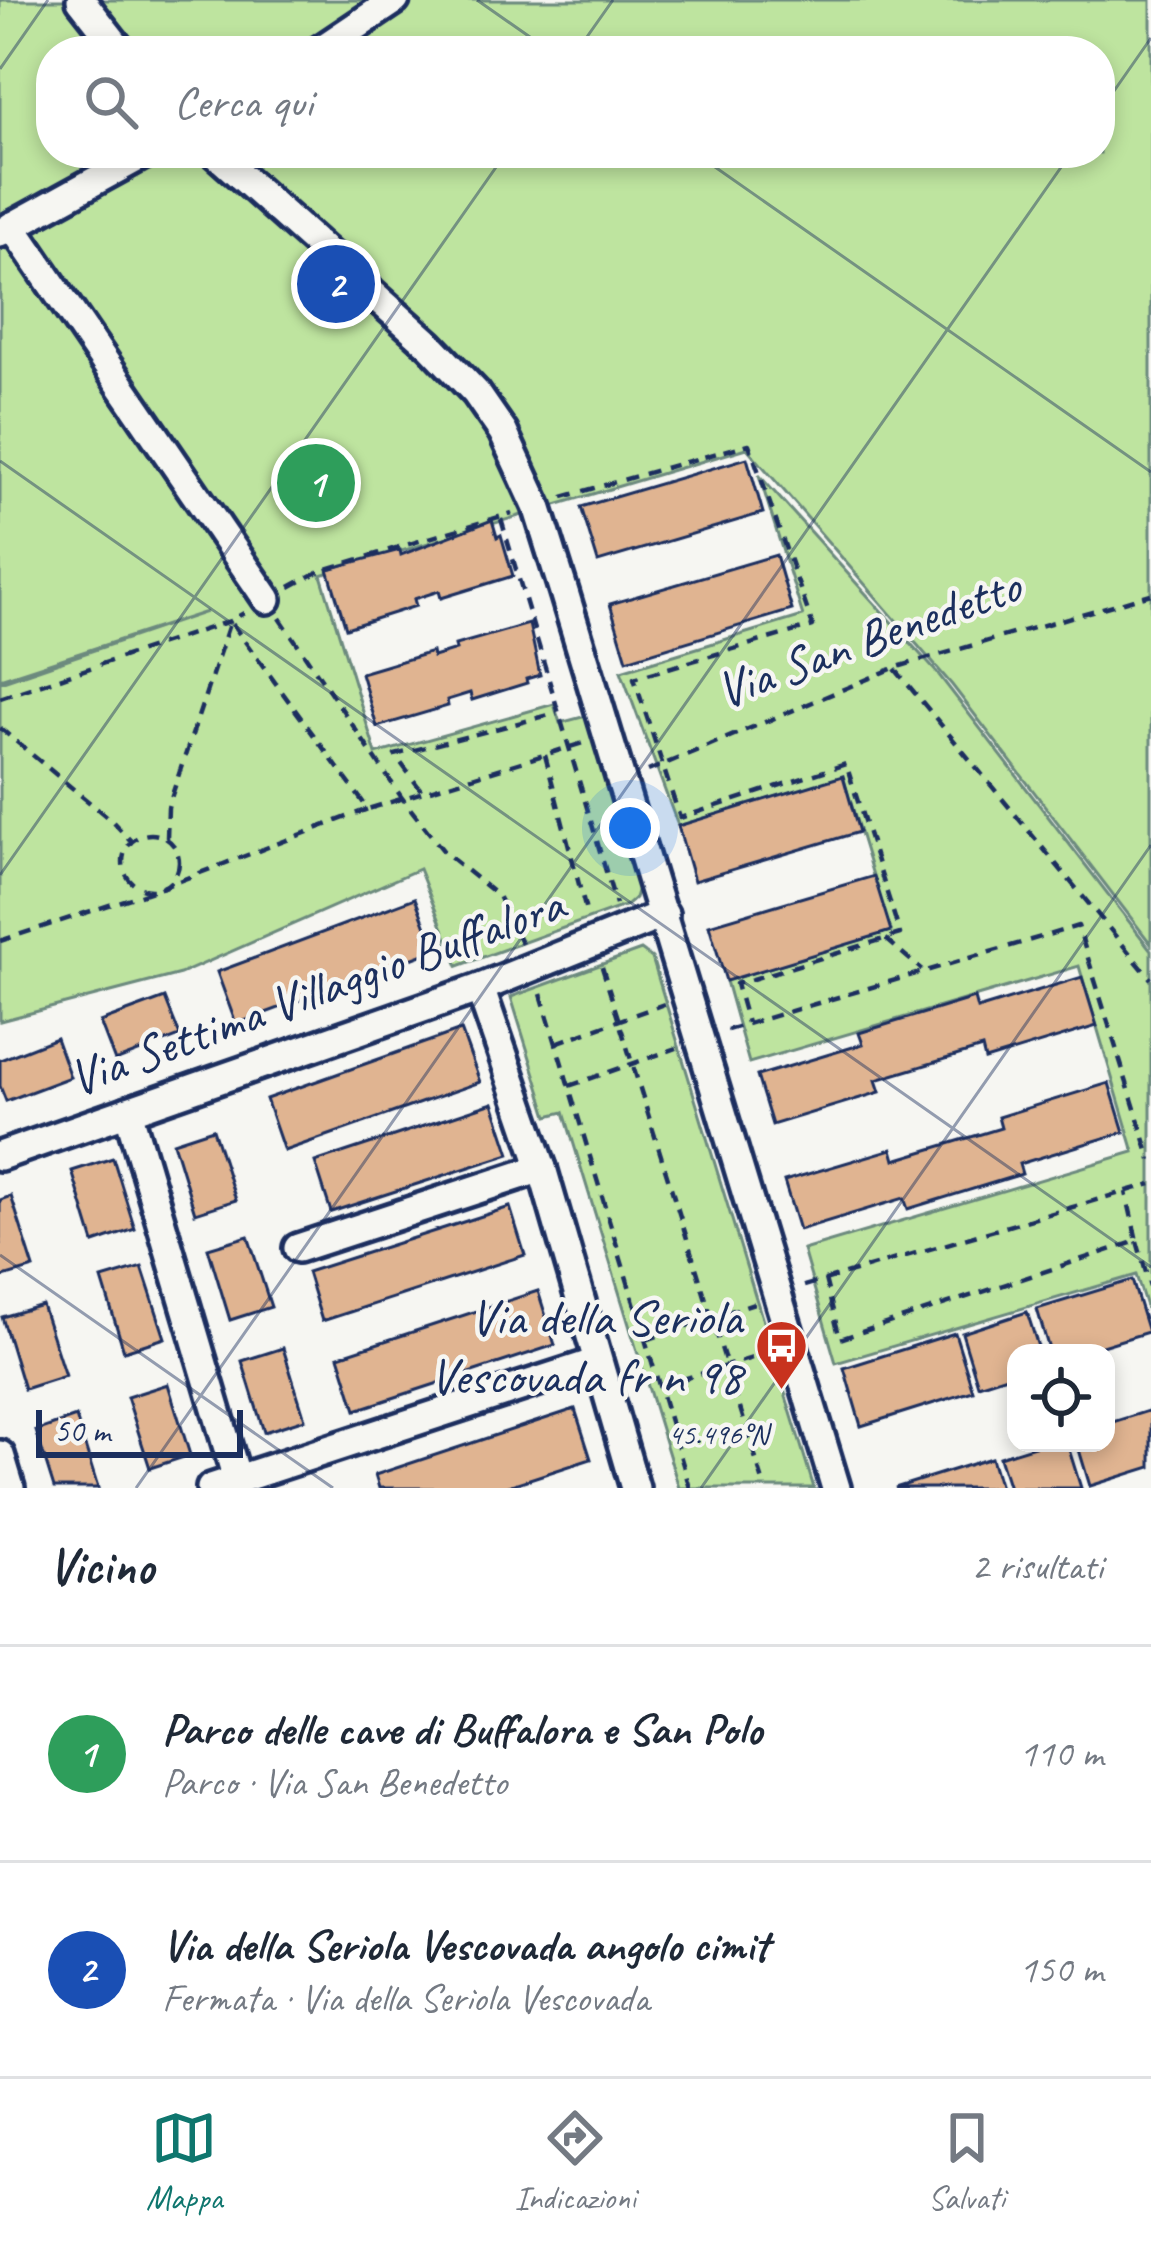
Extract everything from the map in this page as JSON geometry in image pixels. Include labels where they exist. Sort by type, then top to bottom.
[{"type":"street","points":[[82,0],[110,36]]},
{"type":"street","points":[[341,36],[395,0]]},
{"type":"street","points":[[119,168],[6,230],[267,599]]},
{"type":"street","points":[[232,168],[430,345],[476,393],[502,432],[664,914],[836,1488]]},
{"type":"street","name":"Via Settima Villaggio Buffalora","points":[[0,1156],[480,988],[664,914]]},
{"type":"street","points":[[480,988],[542,1168],[635,1488]]},
{"type":"street","points":[[128,1112],[224,1484],[597,1361]]},
{"type":"street","points":[[298,1248],[542,1168]]},
{"type":"street","points":[[0,1455],[10,1488]]},
{"type":"path","points":[[0,698],[230,622],[320,571],[749,444],[812,626],[634,678],[680,818],[846,764],[900,934],[736,984],[747,1023]]},
{"type":"path","points":[[500,517],[617,910],[589,920],[545,755]]},
{"type":"path","name":"Via San Benedetto","points":[[621,783],[894,668],[1151,594]]},
{"type":"path","points":[[267,599],[403,798],[446,853],[498,896],[533,965],[690,1488]]},
{"type":"path","points":[[230,622],[368,808]]},
{"type":"path","points":[[167,838],[148,833],[132,842],[123,858],[127,876],[140,888],[158,889],[174,879],[179,862],[167,838],[168,807],[230,622]]},
{"type":"path","points":[[894,668],[1151,980]]},
{"type":"path","points":[[422,792],[395,755],[557,713]]},
{"type":"path","points":[[0,728],[132,842]]},
{"type":"path","points":[[0,941],[158,889],[368,808],[607,735]]},
{"type":"path","points":[[569,1086],[747,1023],[1078,926],[1151,1160]]},
{"type":"path","points":[[886,939],[924,971]]},
{"type":"path","points":[[594,940],[765,1488]]},
{"type":"path","points":[[556,1043],[666,1004]]},
{"type":"path","points":[[646,1340],[825,1279],[1151,1184]]},
{"type":"path","points":[[1126,1192],[1151,1290]]},
{"type":"path","points":[[825,1279],[840,1339],[1137,1241]]},
{"type":"path","points":[[660,1386],[772,1352]]},
{"type":"green space","points":[[0,0],[1151,0],[1151,944],[952,685],[747,448],[321,575],[376,754],[554,704],[560,723],[586,716],[638,888],[627,905],[458,966],[419,869],[180,974],[0,1021],[0,682],[206,612],[0,679]]},
{"type":"green space","points":[[759,475],[939,675],[1151,950],[1151,1322],[1136,1275],[836,1363],[803,1250],[1134,1152],[1079,966],[749,1063],[726,981],[890,931],[843,777],[678,826],[621,671],[803,616]]},
{"type":"green space","points":[[641,950],[652,958],[814,1488],[679,1488],[564,1112],[548,1116],[511,997]]},
{"type":"building","points":[[747,458],[763,513],[598,562],[581,507]]},
{"type":"building","points":[[492,520],[513,576],[441,598],[439,591],[414,599],[416,606],[346,628],[328,569],[400,550],[401,555]]},
{"type":"building","points":[[776,555],[792,610],[627,660],[610,604]]},
{"type":"building","points":[[529,624],[540,675],[472,700],[470,693],[447,700],[448,706],[377,727],[361,673],[432,652],[433,657],[456,650],[455,645]]},
{"type":"building","points":[[843,776],[859,832],[694,881],[678,826]]},
{"type":"building","points":[[874,876],[891,931],[726,981],[709,925]]},
{"type":"building","points":[[415,898],[435,950],[236,1024],[217,972]]},
{"type":"building","points":[[1082,977],[1097,1026],[985,1060],[982,1048],[876,1080],[880,1092],[772,1125],[757,1076],[863,1044],[859,1033],[974,998],[977,1009]]},
{"type":"building","points":[[165,998],[180,1036],[115,1061],[100,1022]]},
{"type":"building","points":[[461,1030],[480,1082],[284,1151],[266,1099]]},
{"type":"building","points":[[56,1038],[70,1077],[6,1101],[0,1086],[0,1060]]},
{"type":"building","points":[[1109,1083],[1124,1132],[1019,1164],[1022,1174],[908,1209],[904,1198],[799,1230],[784,1181],[892,1149],[895,1160],[1001,1128],[998,1117]]},
{"type":"building","points":[[493,1103],[510,1154],[331,1212],[315,1162]]},
{"type":"building","points":[[213,1129],[236,1200],[195,1213],[173,1142]]},
{"type":"building","points":[[113,1158],[135,1229],[94,1243],[72,1171]]},
{"type":"building","points":[[11,1196],[34,1268],[0,1278],[0,1200]]},
{"type":"building","points":[[510,1207],[525,1255],[322,1321],[307,1272]]},
{"type":"building","points":[[248,1236],[271,1307],[230,1320],[208,1248]]},
{"type":"building","points":[[142,1267],[165,1338],[124,1351],[102,1279]]},
{"type":"building","points":[[1132,1280],[1148,1332],[1109,1344],[1047,1344],[1037,1309]]},
{"type":"building","points":[[538,1291],[555,1345],[356,1410],[339,1356]]},
{"type":"building","points":[[42,1305],[65,1376],[24,1389],[2,1317]]},
{"type":"building","points":[[1027,1312],[1037,1344],[1007,1344],[1007,1376],[978,1385],[962,1333]]},
{"type":"building","points":[[955,1333],[973,1391],[861,1426],[844,1368]]},
{"type":"building","points":[[283,1348],[305,1419],[264,1432],[242,1361]]},
{"type":"building","points":[[168,1384],[190,1455],[150,1468],[127,1397]]},
{"type":"building","points":[[575,1409],[591,1459],[502,1488],[379,1488],[375,1475]]},
{"type":"building","points":[[1151,1410],[1151,1467],[1090,1486],[1080,1452],[1115,1452],[1115,1421]]},
{"type":"building","points":[[76,1417],[98,1488],[54,1488],[36,1431]]},
{"type":"building","points":[[1015,1452],[1070,1452],[1081,1488],[1009,1488],[999,1457]]},
{"type":"building","points":[[991,1458],[1000,1488],[895,1488]]},
{"type":"place","name":"Via della Seriola Vescovada angolo cimit","points":[[336,284]]},
{"type":"place","name":"Parco delle cave di Buffalora e San Polo","points":[[316,483]]},
{"type":"place","name":"Via della Seriola Vescovada fr n 98","points":[[781,1392]]}]
